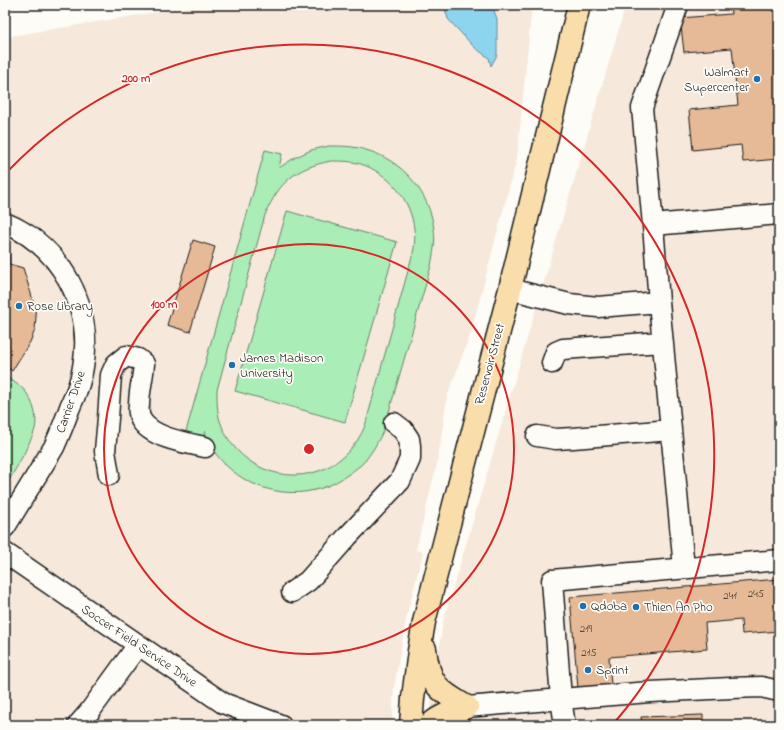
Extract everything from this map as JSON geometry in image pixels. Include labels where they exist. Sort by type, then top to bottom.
[{"type":"main road","name":"Reservoir Street","points":[[411,725],[414,690],[423,630],[510,289],[579,5]]},
{"type":"main road","points":[[423,630],[426,656],[432,680],[446,695],[467,707]]},
{"type":"main road","points":[[430,725],[432,722],[441,717],[467,707]]},
{"type":"street","points":[[678,5],[642,108],[662,342],[684,568]]},
{"type":"street","points":[[652,225],[779,214]]},
{"type":"street","name":"Carrier Drive","points":[[5,223],[18,229],[35,241],[61,268],[72,285],[78,300],[83,316],[86,341],[84,366],[80,383],[54,447],[5,527]]},
{"type":"street","points":[[510,289],[569,304],[598,307],[659,302]]},
{"type":"street","points":[[552,363],[556,352],[563,349],[662,342]]},
{"type":"street","points":[[109,475],[105,451],[111,375],[116,364],[126,356],[138,359],[144,364],[138,405],[140,419],[150,430],[167,438],[205,447]]},
{"type":"street","points":[[292,592],[308,581],[400,481],[410,459],[410,446],[409,439],[403,430],[394,423]]},
{"type":"street","points":[[537,436],[573,438],[671,430]]},
{"type":"street","name":"Soccer Field Service Drive","points":[[5,553],[223,703],[280,725]]},
{"type":"street","points":[[565,725],[561,698],[552,580],[779,560]]},
{"type":"street","points":[[78,725],[138,645]]},
{"type":"street","points":[[467,707],[561,698],[650,692],[731,688],[761,688],[779,691]]},
{"type":"shaded area","name":"James Madison University","points":[[200,5],[532,5],[517,158],[471,332],[447,397],[438,459],[416,550],[423,552],[406,619],[394,687],[392,725],[5,725],[5,37]]},
{"type":"shaded area","points":[[626,5],[779,5],[779,725],[428,725],[443,622]]},
{"type":"green space","points":[[329,146],[343,146],[366,150],[391,161],[412,180],[420,191],[427,203],[435,234],[431,266],[384,429],[377,443],[361,465],[336,482],[322,488],[306,492],[290,493],[274,491],[258,486],[231,470],[219,458],[210,445],[205,431],[202,441],[185,435],[265,150],[282,154],[279,168],[294,158],[311,150]],"holes":[[[331,161],[346,161],[361,164],[371,168],[390,181],[404,198],[409,208],[415,233],[414,249],[365,426],[358,440],[337,462],[324,469],[295,475],[280,474],[264,469],[249,461],[231,443],[220,421],[217,390],[265,215],[270,203],[283,185],[298,172],[318,164]]]},
{"type":"green space","points":[[287,211],[397,242],[345,422],[235,391]]},
{"type":"green space","points":[[5,376],[21,387],[28,395],[34,409],[36,424],[21,459],[5,487]]},
{"type":"water","points":[[444,5],[492,5],[497,19],[497,55],[491,66],[489,58],[474,47],[448,19]]},
{"type":"building","name":"Walmart Supercenter","points":[[779,5],[779,159],[743,162],[741,145],[693,150],[689,110],[738,105],[732,48],[684,52],[680,18],[731,14],[730,6]]},
{"type":"building","points":[[193,240],[215,247],[190,332],[167,325]]},
{"type":"building","name":"Rose Library","points":[[5,255],[9,255],[9,264],[23,268],[36,316],[35,330],[30,342],[12,371],[5,366]]},
{"type":"building","points":[[779,579],[779,631],[742,634],[741,620],[705,623],[707,649],[609,657],[611,685],[578,688],[570,597]]},
{"type":"building","points":[[703,715],[703,725],[642,725],[641,717]]},
{"type":"place","name":"Walmart Supercenter","points":[[757,79]]},
{"type":"place","name":"Rose Library","points":[[19,306]]},
{"type":"place","name":"James Madison University","points":[[232,365]]},
{"type":"place","name":"Qdoba","points":[[583,606]]},
{"type":"place","name":"Thien An Pho","points":[[636,607]]},
{"type":"place","name":"Sprint","points":[[588,670]]}]
